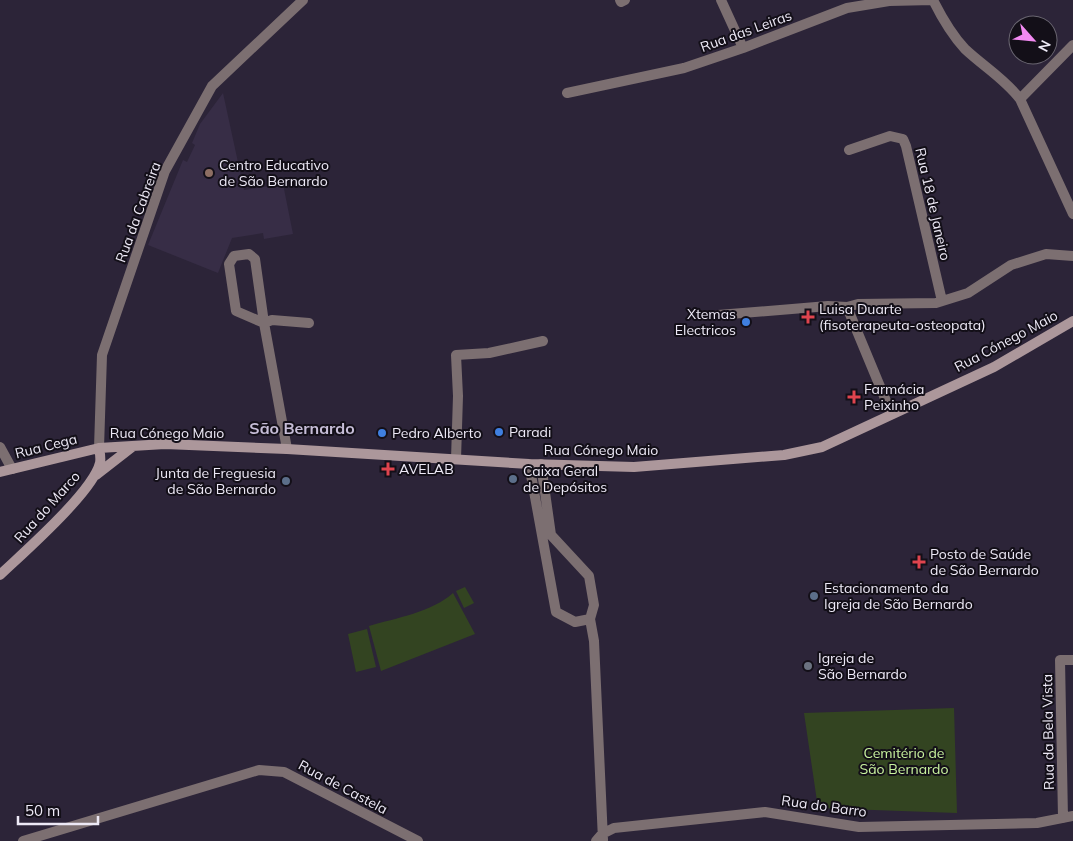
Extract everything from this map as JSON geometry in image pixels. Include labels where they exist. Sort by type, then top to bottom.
[{"type":"main road","name":"Rua Cónego Maio","points":[[98,448],[165,444],[288,449],[529,464],[634,467],[784,455],[822,447],[891,413],[994,367],[1073,321]]},
{"type":"main road","points":[[93,478],[132,447]]},
{"type":"main road","name":"Rua Cega","points":[[0,472],[98,448]]},
{"type":"main road","points":[[93,478],[100,463],[98,448]]},
{"type":"main road","name":"Rua do Marco","points":[[0,575],[50,529],[93,478]]},
{"type":"street","name":"Rua da Cabreira","points":[[98,448],[102,355],[165,171],[212,86],[303,0]]},
{"type":"street","points":[[620,0],[625,0]]},
{"type":"street","points":[[721,0],[743,48]]},
{"type":"street","points":[[933,0],[945,26],[964,48],[1011,88],[1020,99],[1073,214]]},
{"type":"street","name":"Rua das Leiras","points":[[567,93],[684,68],[743,48],[847,8],[889,1],[933,0]]},
{"type":"street","points":[[1020,99],[1073,45]]},
{"type":"street","name":"Rua 18 de Janeiro","points":[[849,150],[890,136],[902,139],[906,146],[942,301]]},
{"type":"street","points":[[288,449],[264,323],[255,259],[249,254],[234,256],[229,264],[236,311],[264,323],[272,320],[309,323]]},
{"type":"street","points":[[718,315],[828,306],[846,307],[858,304],[942,301],[968,293],[1011,265],[1046,254],[1073,256]]},
{"type":"street","points":[[846,307],[891,413]]},
{"type":"street","points":[[456,460],[458,396],[456,355],[489,352],[543,341]]},
{"type":"street","points":[[0,447],[12,469]]},
{"type":"street","points":[[529,464],[544,558],[556,612],[575,622],[590,619]]},
{"type":"street","points":[[541,464],[551,535],[589,576],[594,605],[590,619],[594,641],[600,839]]},
{"type":"street","name":"Rua da Bela Vista","points":[[1068,817],[1060,660],[1073,660]]},
{"type":"street","name":"Rua de Castela","points":[[23,841],[259,770],[284,772],[418,841]]},
{"type":"street","name":"Rua do Barro","points":[[600,839],[614,828],[689,818],[765,812],[859,827],[1037,823],[1068,817]]},
{"type":"shaded area","name":"Centro Educativo de São Bernardo","points":[[223,93],[244,190],[283,184],[293,234],[264,239],[263,233],[232,238],[218,273],[148,245],[183,160],[187,162],[195,145],[192,143],[200,124]]},
{"type":"green space","points":[[465,587],[474,603],[464,608],[456,591]]},
{"type":"green space","points":[[453,593],[475,634],[381,671],[369,626],[424,610]]},
{"type":"green space","points":[[367,629],[376,667],[356,672],[348,634]]},
{"type":"green space","name":"Cemitério de São Bernardo","points":[[954,708],[957,813],[818,808],[804,713]]},
{"type":"place","name":"Centro Educativo de São Bernardo","points":[[209,173]]},
{"type":"place","name":"Luisa Duarte (fisoterapeuta-osteopata)","points":[[808,317]]},
{"type":"place","name":"Xtemas Electricos","points":[[746,322]]},
{"type":"place","name":"Farmácia Peixinho","points":[[854,397]]},
{"type":"place","name":"Paradi","points":[[499,432]]},
{"type":"place","name":"Pedro Alberto","points":[[382,433]]},
{"type":"place","name":"AVELAB","points":[[388,469]]},
{"type":"place","name":"Caixa Geral de Depósitos","points":[[513,479]]},
{"type":"place","name":"Junta de Freguesia de São Bernardo","points":[[286,481]]},
{"type":"place","name":"Posto de Saúde de São Bernardo","points":[[919,562]]},
{"type":"place","name":"Estacionamento da Igreja de São Bernardo","points":[[814,596]]},
{"type":"place","name":"Igreja de São Bernardo","points":[[808,666]]},
{"type":"district","name":"São Bernardo","points":[[302,428]]}]
